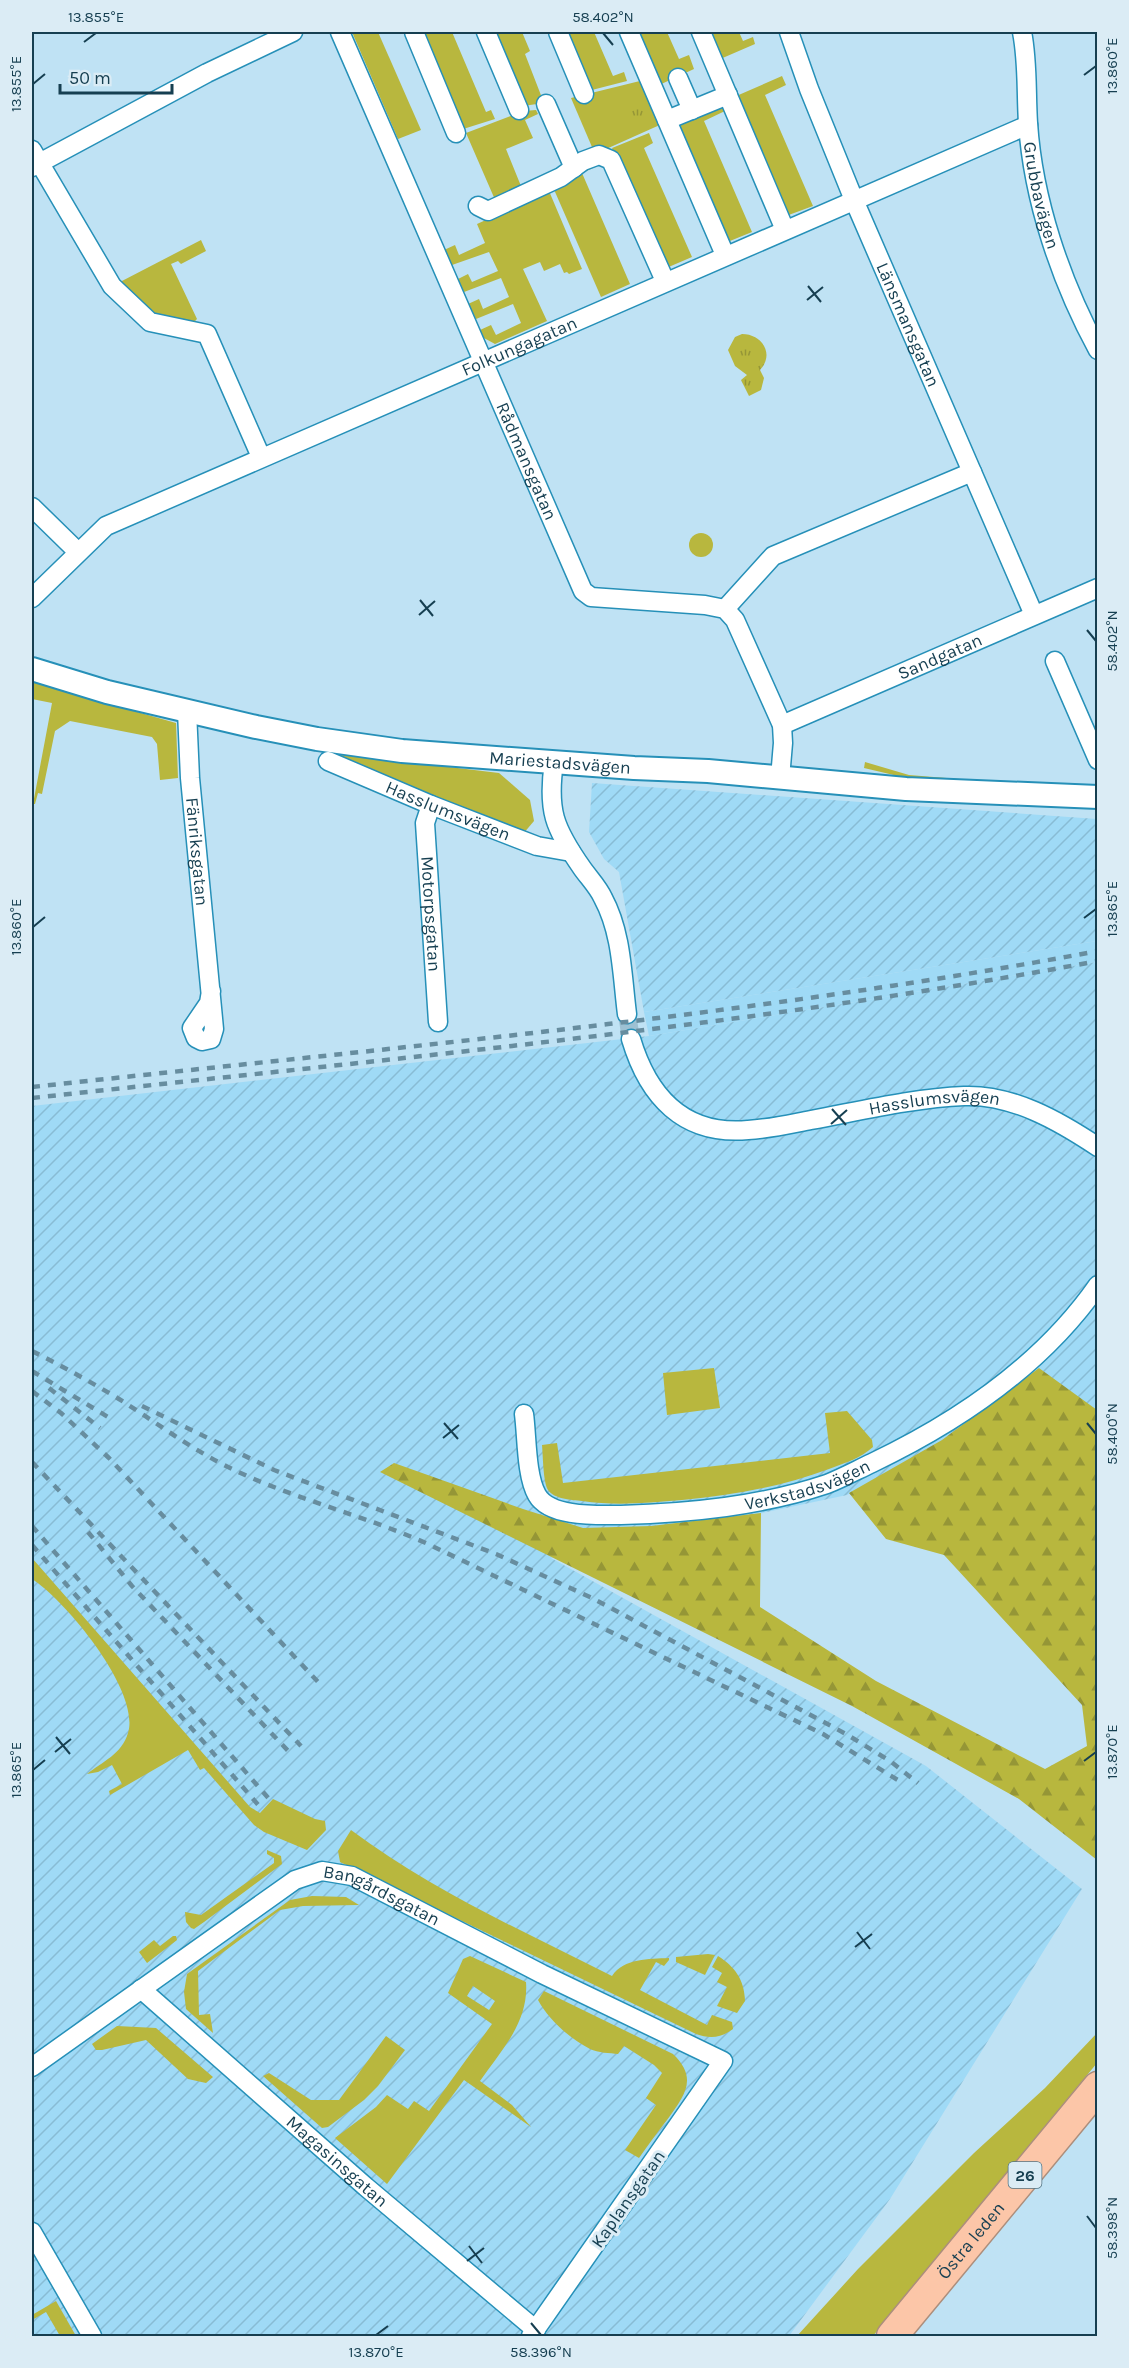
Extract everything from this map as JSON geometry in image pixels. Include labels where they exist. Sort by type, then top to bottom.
[{"type":"highway","name":"Östra leden","points":[[892,2337],[1098,2087]]},
{"type":"street","points":[[261,457],[207,334],[150,322],[112,286],[34,160],[293,32]]},
{"type":"street","name":"Rådmansgatan","points":[[340,32],[585,594],[591,597],[705,605],[725,609]]},
{"type":"street","points":[[414,32],[456,133]]},
{"type":"street","points":[[486,32],[519,110]]},
{"type":"street","points":[[558,32],[584,94]]},
{"type":"street","points":[[629,32],[724,255]]},
{"type":"street","points":[[701,32],[785,230]]},
{"type":"street","name":"Länsmansgatan","points":[[789,32],[809,89],[854,200],[1034,615]]},
{"type":"street","name":"Grubbavägen","points":[[1022,32],[1027,72],[1028,125],[1039,194],[1049,234],[1077,312],[1098,350]]},
{"type":"street","points":[[678,78],[692,110]]},
{"type":"street","points":[[667,120],[728,94]]},
{"type":"street","points":[[546,104],[574,168]]},
{"type":"street","name":"Folkungagatan","points":[[32,598],[77,551],[106,526],[482,360],[1028,125]]},
{"type":"street","points":[[478,206],[488,211],[561,177],[583,161],[599,155],[611,160],[665,281]]},
{"type":"street","points":[[780,777],[782,725],[735,620],[725,609],[773,556],[972,472]]},
{"type":"street","points":[[32,507],[77,551]]},
{"type":"street","name":"Sandgatan","points":[[782,725],[1098,588]]},
{"type":"street","points":[[1055,661],[1098,760]]},
{"type":"street","name":"Mariestadsvägen","points":[[32,669],[107,692],[187,711],[339,742],[402,751],[708,771],[906,789],[1098,797]]},
{"type":"street","name":"Fänriksgatan","points":[[187,711],[190,778],[211,991]]},
{"type":"street","name":"Hasslumsvägen","points":[[328,761],[430,805],[537,846],[571,852]]},
{"type":"street","points":[[554,762],[550,799],[555,824],[571,852],[603,897],[618,938],[627,1014]]},
{"type":"street","name":"Motorpsgatan","points":[[430,805],[425,823],[438,1022]]},
{"type":"street","name":"Hasslumsvägen","points":[[631,1039],[638,1062],[650,1085],[673,1110],[705,1127],[746,1131],[965,1096],[1001,1099],[1044,1115],[1098,1147]]},
{"type":"street","name":"Verkstadsvägen","points":[[524,1414],[531,1478],[537,1496],[558,1510],[592,1515],[661,1514],[746,1505],[828,1484],[934,1431],[1027,1363],[1080,1311],[1098,1285]]},
{"type":"street","name":"Bangårdsgatan","points":[[32,2067],[295,1880],[322,1871],[352,1876],[542,1974],[723,2061]]},
{"type":"street","name":"Magasinsgatan","points":[[141,1989],[534,2333]]},
{"type":"street","name":"Kaplansgatan","points":[[534,2333],[723,2061]]},
{"type":"street","points":[[32,2232],[92,2337]]},
{"type":"shaded area","points":[[592,783],[1097,819],[1097,941],[644,1012],[619,872],[604,859],[589,832]]},
{"type":"shaded area","points":[[1097,941],[1097,962],[649,1036],[644,1012]]},
{"type":"shaded area","points":[[1097,962],[1097,1411],[939,1444],[847,1495],[551,1558],[926,1766],[1082,1889],[890,2199],[789,2336],[32,2336],[32,1106],[649,1036]]},
{"type":"green space","points":[[352,32],[378,32],[421,130],[398,139]]},
{"type":"green space","points":[[419,32],[452,32],[486,112],[491,110],[495,119],[460,130]]},
{"type":"green space","points":[[489,32],[522,32],[530,51],[525,54],[544,103],[523,106]]},
{"type":"green space","points":[[562,32],[594,32],[613,76],[624,72],[627,81],[588,91]]},
{"type":"green space","points":[[634,32],[667,32],[679,59],[689,55],[694,69],[657,86]]},
{"type":"green space","points":[[706,32],[739,32],[743,41],[753,37],[755,44],[718,60]]},
{"type":"green space","points":[[782,76],[786,85],[765,95],[813,206],[786,216],[734,97]]},
{"type":"green space","points":[[644,80],[662,124],[595,154],[571,98]]},
{"type":"green space","points":[[643,96],[653,120],[627,130],[617,106]]},
{"type":"green space","points":[[723,106],[725,111],[704,121],[752,232],[725,243],[673,124]]},
{"type":"green space","points":[[536,110],[538,114],[525,120],[533,138],[506,149],[523,191],[496,202],[466,133],[524,111]]},
{"type":"green space","points":[[649,133],[653,143],[644,148],[692,257],[664,269],[612,148]]},
{"type":"green space","points":[[583,163],[604,163],[582,173],[630,284],[601,297],[552,185]]},
{"type":"green space","points":[[549,191],[582,269],[569,274],[564,273],[560,264],[544,271],[540,262],[523,269],[547,321],[495,344],[484,338],[480,330],[491,325],[496,335],[521,323],[513,304],[476,319],[468,304],[479,299],[483,309],[509,297],[501,278],[464,292],[458,279],[468,274],[472,282],[498,271],[489,252],[452,265],[444,250],[455,245],[459,255],[485,243],[477,224]]},
{"type":"green space","points":[[201,240],[206,251],[181,264],[178,261],[171,264],[197,319],[194,322],[155,316],[120,282]]},
{"type":"green space","points":[[742,334],[755,337],[764,346],[766,352],[764,364],[760,370],[764,378],[761,390],[749,396],[741,380],[747,375],[735,366],[728,350],[735,337]]},
{"type":"green space","points":[[701,533],[709,537],[713,545],[709,553],[701,557],[693,553],[689,545],[693,537]]},
{"type":"green space","points":[[32,682],[176,723],[178,778],[160,780],[157,744],[152,737],[70,721],[55,731],[42,794],[38,793],[35,804],[33,804],[52,703],[32,699]]},
{"type":"green space","points":[[333,753],[499,773],[530,800],[534,821],[523,834],[434,800]]},
{"type":"green space","points":[[865,762],[909,775],[1020,784],[915,780],[864,768]]},
{"type":"green space","points":[[714,1368],[720,1408],[667,1415],[663,1373]]},
{"type":"green space","points":[[1039,1368],[1097,1410],[1097,1860],[1019,1799],[852,1706],[380,1472],[394,1463],[583,1528],[651,1526],[761,1513],[760,1607],[876,1681],[1045,1769],[1087,1746],[1082,1705],[944,1555],[886,1539],[849,1493],[942,1440]]},
{"type":"green space","points":[[847,1411],[872,1440],[873,1447],[847,1462],[775,1485],[701,1498],[619,1504],[594,1503],[559,1497],[548,1490],[545,1481],[542,1445],[557,1443],[563,1483],[830,1453],[825,1413]]},
{"type":"green space","points":[[32,1558],[250,1807],[260,1813],[273,1799],[315,1819],[325,1821],[326,1830],[307,1850],[264,1832],[254,1825],[204,1768],[200,1770],[188,1750],[110,1795],[109,1791],[122,1784],[112,1765],[98,1772],[87,1774],[121,1747],[128,1733],[129,1715],[123,1694],[97,1648],[63,1606],[32,1579]]},
{"type":"green space","points":[[351,1830],[445,1891],[612,1976],[617,1970],[630,1963],[645,1959],[669,1958],[664,1966],[656,1962],[640,1990],[707,2025],[712,2015],[732,2022],[733,2029],[715,2037],[696,2034],[340,1862],[338,1851]]},
{"type":"green space","points":[[267,1850],[281,1856],[282,1864],[204,1922],[194,1929],[191,1928],[186,1922],[185,1912],[201,1915],[274,1863],[274,1858],[267,1854]]},
{"type":"green space","points":[[312,1896],[346,1897],[359,1905],[303,1906],[280,1910],[198,1971],[199,2015],[210,2014],[213,2033],[186,2009],[184,1992],[187,1974],[290,1900]]},
{"type":"green space","points":[[176,1936],[177,1940],[147,1963],[139,1952],[154,1940],[160,1946]]},
{"type":"green space","points":[[715,1955],[705,1975],[676,1962],[676,1957]]},
{"type":"green space","points":[[470,1956],[526,1982],[526,1997],[518,2023],[505,2047],[480,2081],[512,2105],[531,2127],[464,2080],[387,2184],[335,2138],[376,2107],[387,2095],[408,2109],[414,2101],[429,2111],[492,2024],[448,1993],[463,1959]],"holes":[[[473,1986],[495,2001],[489,2010],[467,1996]]]},
{"type":"green space","points":[[718,1956],[734,1969],[743,1986],[745,2001],[737,2013],[717,2006],[727,1987],[717,1982],[722,1973],[712,1967]]},
{"type":"green space","points":[[544,1991],[673,2054],[681,2063],[687,2080],[683,2095],[639,2158],[625,2150],[656,2105],[646,2098],[662,2073],[654,2065],[624,2046],[618,2054],[604,2053],[590,2049],[575,2040],[560,2028],[538,2000]]},
{"type":"green space","points":[[117,2026],[156,2028],[213,2077],[206,2083],[188,2079],[146,2040],[96,2050],[92,2044]]},
{"type":"green space","points":[[1097,2033],[1097,2063],[873,2336],[797,2336],[858,2269],[974,2153],[1045,2088]]},
{"type":"green space","points":[[386,2036],[405,2050],[378,2086],[364,2100],[328,2127],[322,2128],[263,2076],[269,2073],[311,2100],[339,2100]]},
{"type":"green space","points":[[56,2301],[76,2336],[60,2336],[46,2312],[32,2320],[32,2315]]},
{"type":"tunnel","points":[[627,1014],[631,1039]]},
{"type":"railway","points":[[32,1087],[699,1013],[832,995],[1098,951]]},
{"type":"railway","points":[[32,1098],[566,1040],[699,1023],[832,1005],[1098,961]]},
{"type":"railway","points":[[32,1351],[132,1407],[184,1442],[224,1465],[274,1487],[428,1544],[823,1734],[901,1782]]},
{"type":"railway","points":[[32,1371],[108,1417]]},
{"type":"railway","points":[[49,1388],[100,1428]]},
{"type":"railway","points":[[32,1391],[61,1413],[109,1458],[319,1683]]},
{"type":"railway","points":[[142,1406],[274,1470],[496,1554],[592,1598],[846,1734],[890,1761],[918,1783]]},
{"type":"railway","points":[[32,1462],[301,1746]]},
{"type":"railway","points":[[32,1526],[270,1800]]},
{"type":"railway","points":[[88,1532],[132,1586],[292,1755]]},
{"type":"railway","points":[[32,1545],[261,1808]]}]
